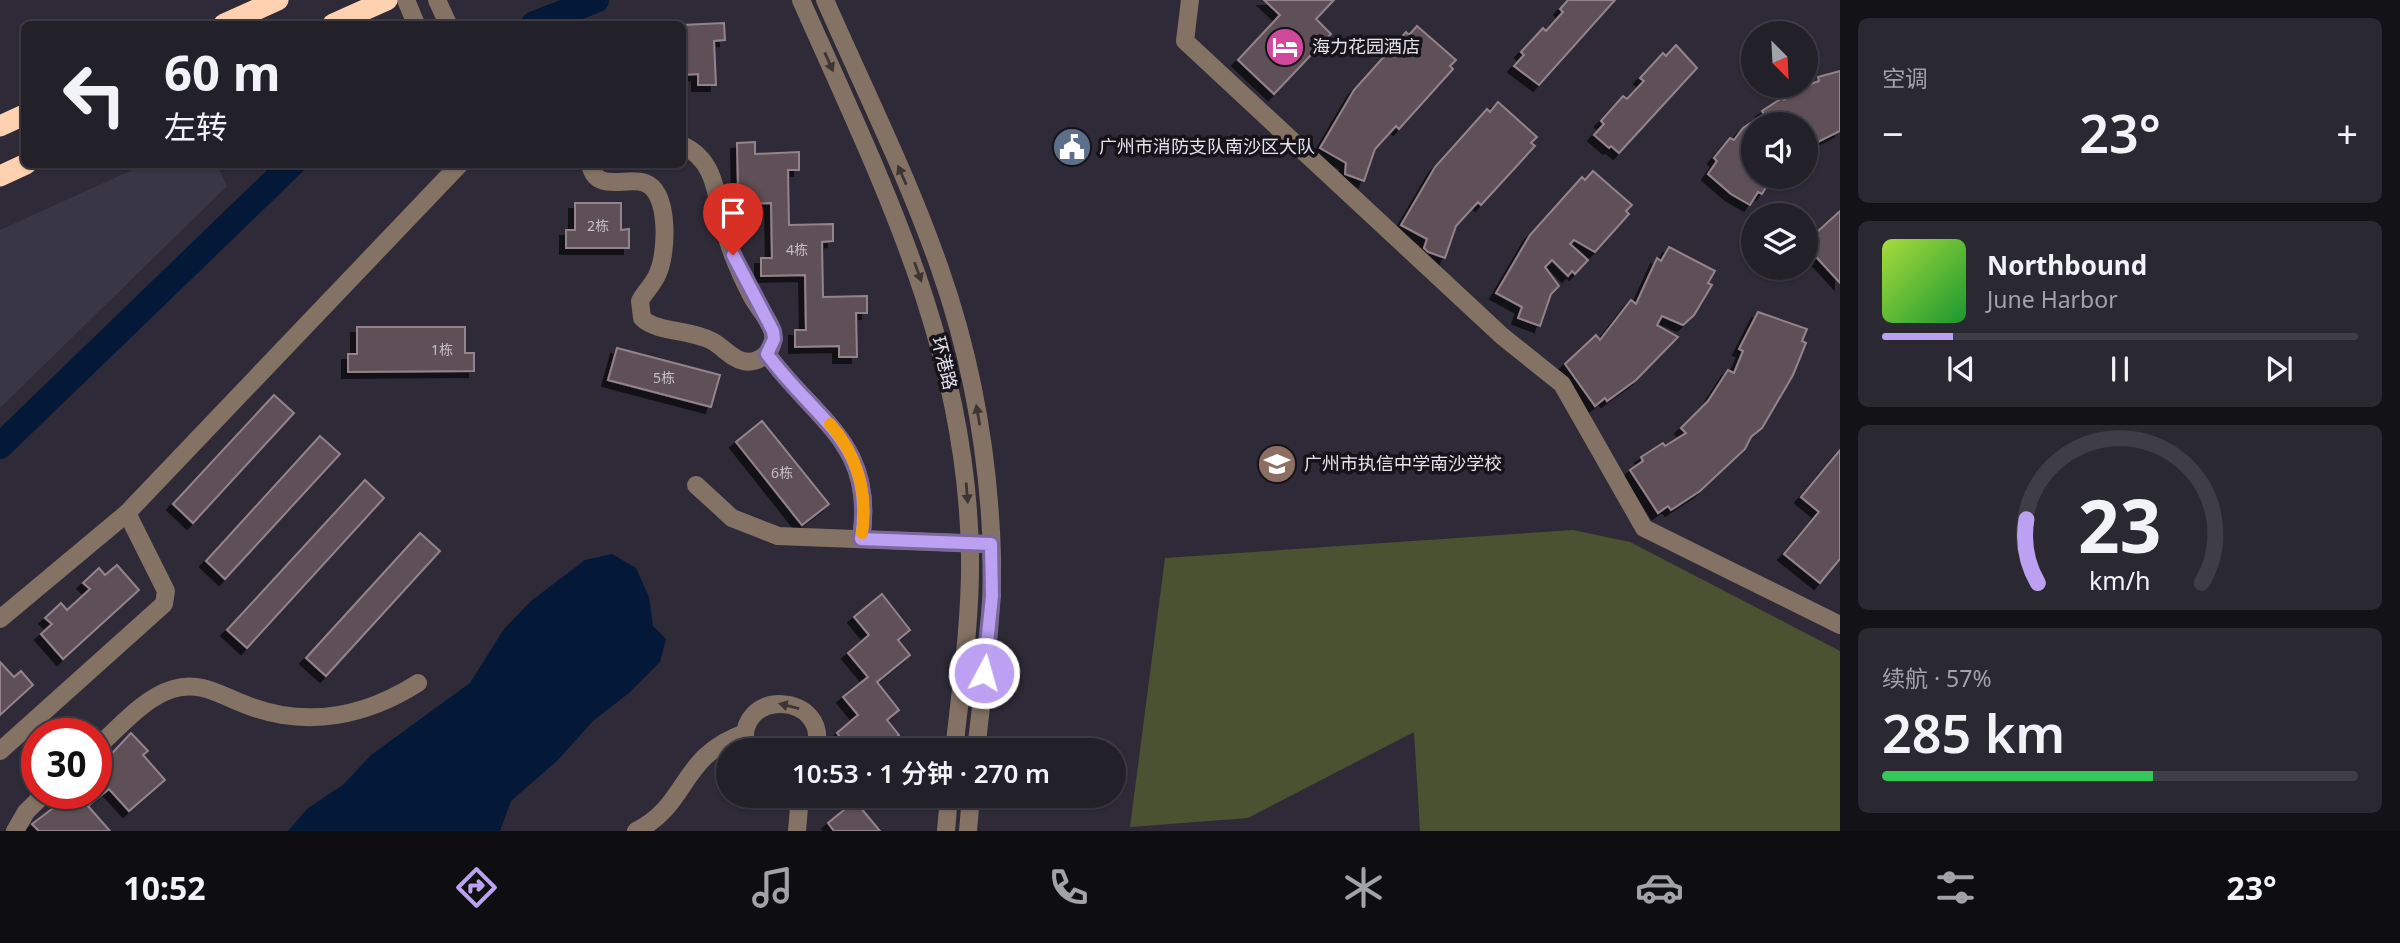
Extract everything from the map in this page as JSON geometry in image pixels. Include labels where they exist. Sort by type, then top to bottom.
[{"type":"highway","points":[[231,21],[278,0]]},
{"type":"highway","points":[[340,21],[387,0]]},
{"type":"highway","points":[[0,126],[21,116]]},
{"type":"highway","points":[[0,176],[21,166]]},
{"type":"street","points":[[406,0],[415,21]]},
{"type":"street","points":[[437,0],[447,21]]},
{"type":"street","name":"环港路","points":[[802,0],[905,237],[932,314],[959,433],[970,544],[970,595],[955,738]]},
{"type":"street","name":"环港路","points":[[825,0],[925,229],[953,308],[981,429],[991,544],[992,596],[977,738]]},
{"type":"street","points":[[1190,0],[1185,41],[1502,336],[1562,384],[1644,528],[1840,625]]},
{"type":"street","points":[[591,168],[592,174],[603,182],[646,183],[654,188],[663,203],[662,264],[640,301],[642,318],[657,327],[684,330],[709,339],[744,362],[760,359],[767,354],[774,339],[773,331],[733,255],[713,177],[703,159],[686,148]]},
{"type":"street","points":[[0,619],[127,513],[456,168]]},
{"type":"street","points":[[767,354],[794,388],[833,427],[852,456],[862,488],[861,539]]},
{"type":"street","points":[[696,485],[722,511],[754,529],[778,536],[991,544]]},
{"type":"street","points":[[0,751],[164,604],[166,591],[127,513]]},
{"type":"street","points":[[112,734],[148,702],[175,688],[205,687],[272,713],[323,718],[373,707],[418,683]]},
{"type":"street","points":[[746,738],[752,717],[765,706],[792,704],[812,720],[817,738]]},
{"type":"street","points":[[636,831],[655,822],[669,808],[685,778],[704,756],[716,747]]},
{"type":"street","points":[[797,831],[799,808]]},
{"type":"street","points":[[946,831],[948,808]]},
{"type":"street","points":[[968,831],[970,808]]},
{"type":"street","points":[[15,831],[29,809]]},
{"type":"shaded area","points":[[136,168],[218,168],[227,186],[0,408],[0,230]]},
{"type":"green space","points":[[1573,530],[1630,542],[1840,651],[1840,831],[1420,831],[1414,732],[1248,818],[1130,827],[1165,558]]},
{"type":"water","points":[[612,554],[636,568],[649,597],[653,626],[666,639],[660,662],[629,693],[593,721],[558,760],[511,801],[500,831],[288,831],[307,809],[344,784],[371,755],[470,683],[504,629],[531,601],[585,560]]},
{"type":"building","name":"海力花园酒店","points":[[1264,0],[1334,0],[1316,19],[1331,34],[1274,94],[1238,60],[1280,15]]},
{"type":"building","points":[[1568,0],[1615,0],[1539,85],[1514,66],[1524,55],[1521,52],[1543,28],[1546,31],[1563,12],[1560,9]]},
{"type":"building","points":[[724,23],[725,40],[714,41],[716,85],[698,85],[698,74],[686,75],[686,25]]},
{"type":"building","points":[[1417,26],[1456,60],[1450,66],[1453,69],[1399,129],[1396,126],[1375,149],[1364,181],[1345,174],[1346,163],[1320,148],[1354,90],[1406,32],[1409,35]]},
{"type":"building","points":[[1676,45],[1697,68],[1619,153],[1611,146],[1609,148],[1594,135],[1604,124],[1601,121],[1623,96],[1627,99],[1644,81],[1640,78],[1663,53],[1666,56]]},
{"type":"building","points":[[1840,71],[1840,131],[1818,142],[1818,112],[1762,111],[1782,98],[1818,98],[1818,77]]},
{"type":"building","points":[[1498,102],[1537,137],[1531,143],[1535,146],[1481,205],[1478,202],[1456,226],[1445,258],[1428,252],[1424,248],[1427,239],[1401,225],[1435,167],[1487,109],[1490,112]]},
{"type":"building","points":[[1741,131],[1741,189],[1765,189],[1762,194],[1758,192],[1751,203],[1731,194],[1708,174],[1717,161],[1714,158],[1730,138],[1734,140]]},
{"type":"building","points":[[755,142],[755,154],[799,152],[799,170],[788,170],[789,225],[833,224],[833,241],[822,242],[823,297],[867,296],[867,313],[856,313],[857,357],[839,357],[839,346],[795,347],[795,330],[806,330],[805,275],[761,276],[761,258],[772,258],[771,203],[730,204],[727,189],[738,186],[737,143]]},
{"type":"building","points":[[1593,171],[1632,205],[1626,211],[1629,214],[1595,252],[1574,240],[1570,244],[1588,260],[1575,274],[1572,271],[1568,276],[1552,260],[1545,267],[1559,286],[1551,294],[1540,326],[1518,318],[1522,307],[1496,293],[1530,235],[1582,177],[1585,180]]},
{"type":"building","points":[[575,203],[621,203],[621,230],[629,229],[629,248],[566,248],[566,230],[575,230]]},
{"type":"building","points":[[1840,211],[1840,283],[1818,259],[1818,231]]},
{"type":"building","points":[[1669,247],[1715,271],[1708,283],[1712,285],[1694,315],[1683,325],[1662,316],[1657,325],[1678,337],[1636,380],[1607,401],[1605,398],[1595,406],[1565,364],[1596,335],[1600,340],[1631,300],[1636,304],[1657,258],[1661,261]]},
{"type":"building","points":[[1758,312],[1807,329],[1802,341],[1806,343],[1793,375],[1762,428],[1751,437],[1745,449],[1700,491],[1671,510],[1668,506],[1658,513],[1630,470],[1643,461],[1641,457],[1686,433],[1681,428],[1708,401],[1728,370],[1734,373],[1743,351],[1739,349]]},
{"type":"building","points":[[357,327],[465,327],[465,353],[474,353],[474,371],[348,372],[348,354],[357,354]]},
{"type":"building","points":[[617,348],[720,375],[711,407],[608,380]]},
{"type":"building","points":[[274,395],[294,413],[193,523],[173,504]]},
{"type":"building","points":[[762,421],[829,504],[802,525],[736,442]]},
{"type":"building","points":[[320,436],[340,454],[225,579],[206,561]]},
{"type":"building","points":[[1840,450],[1840,559],[1820,583],[1784,554],[1819,512],[1801,497]]},
{"type":"building","points":[[365,480],[384,498],[247,648],[227,630]]},
{"type":"building","points":[[420,533],[440,551],[326,676],[306,658]]},
{"type":"building","points":[[117,565],[139,590],[63,659],[41,634],[52,624],[45,618],[61,603],[67,610],[90,589],[83,583],[99,568],[105,575]]},
{"type":"building","points":[[882,594],[910,630],[898,640],[910,655],[877,682],[899,710],[887,720],[899,735],[895,738],[841,738],[837,733],[858,715],[843,697],[868,677],[848,653],[869,635],[854,617]]},
{"type":"building","points":[[0,662],[14,677],[21,671],[33,685],[0,715]]},
{"type":"building","points":[[131,733],[148,751],[143,755],[165,780],[129,811],[112,792],[112,753]]},
{"type":"building","points":[[846,808],[861,808],[880,831],[834,831],[828,823]]},
{"type":"building","points":[[52,809],[91,809],[110,831],[39,831],[32,824]]},
{"type":"waterway","points":[[542,21],[596,0]]},
{"type":"waterway","points":[[0,446],[288,168]]},
{"type":"slow traffic","points":[[830,424],[852,456],[858,472],[864,505],[862,533]]},
{"type":"place","name":"海力花园酒店","points":[[1285,47]]},
{"type":"place","name":"广州市消防支队南沙区大队","points":[[1072,147]]},
{"type":"place","name":"广州市执信中学南沙学校","points":[[1277,464]]},
{"type":"route","points":[[733,255],[773,331],[774,339],[767,354],[794,388],[833,427],[852,456],[862,488],[864,505],[861,539],[991,544],[992,596],[984,673]]}]
